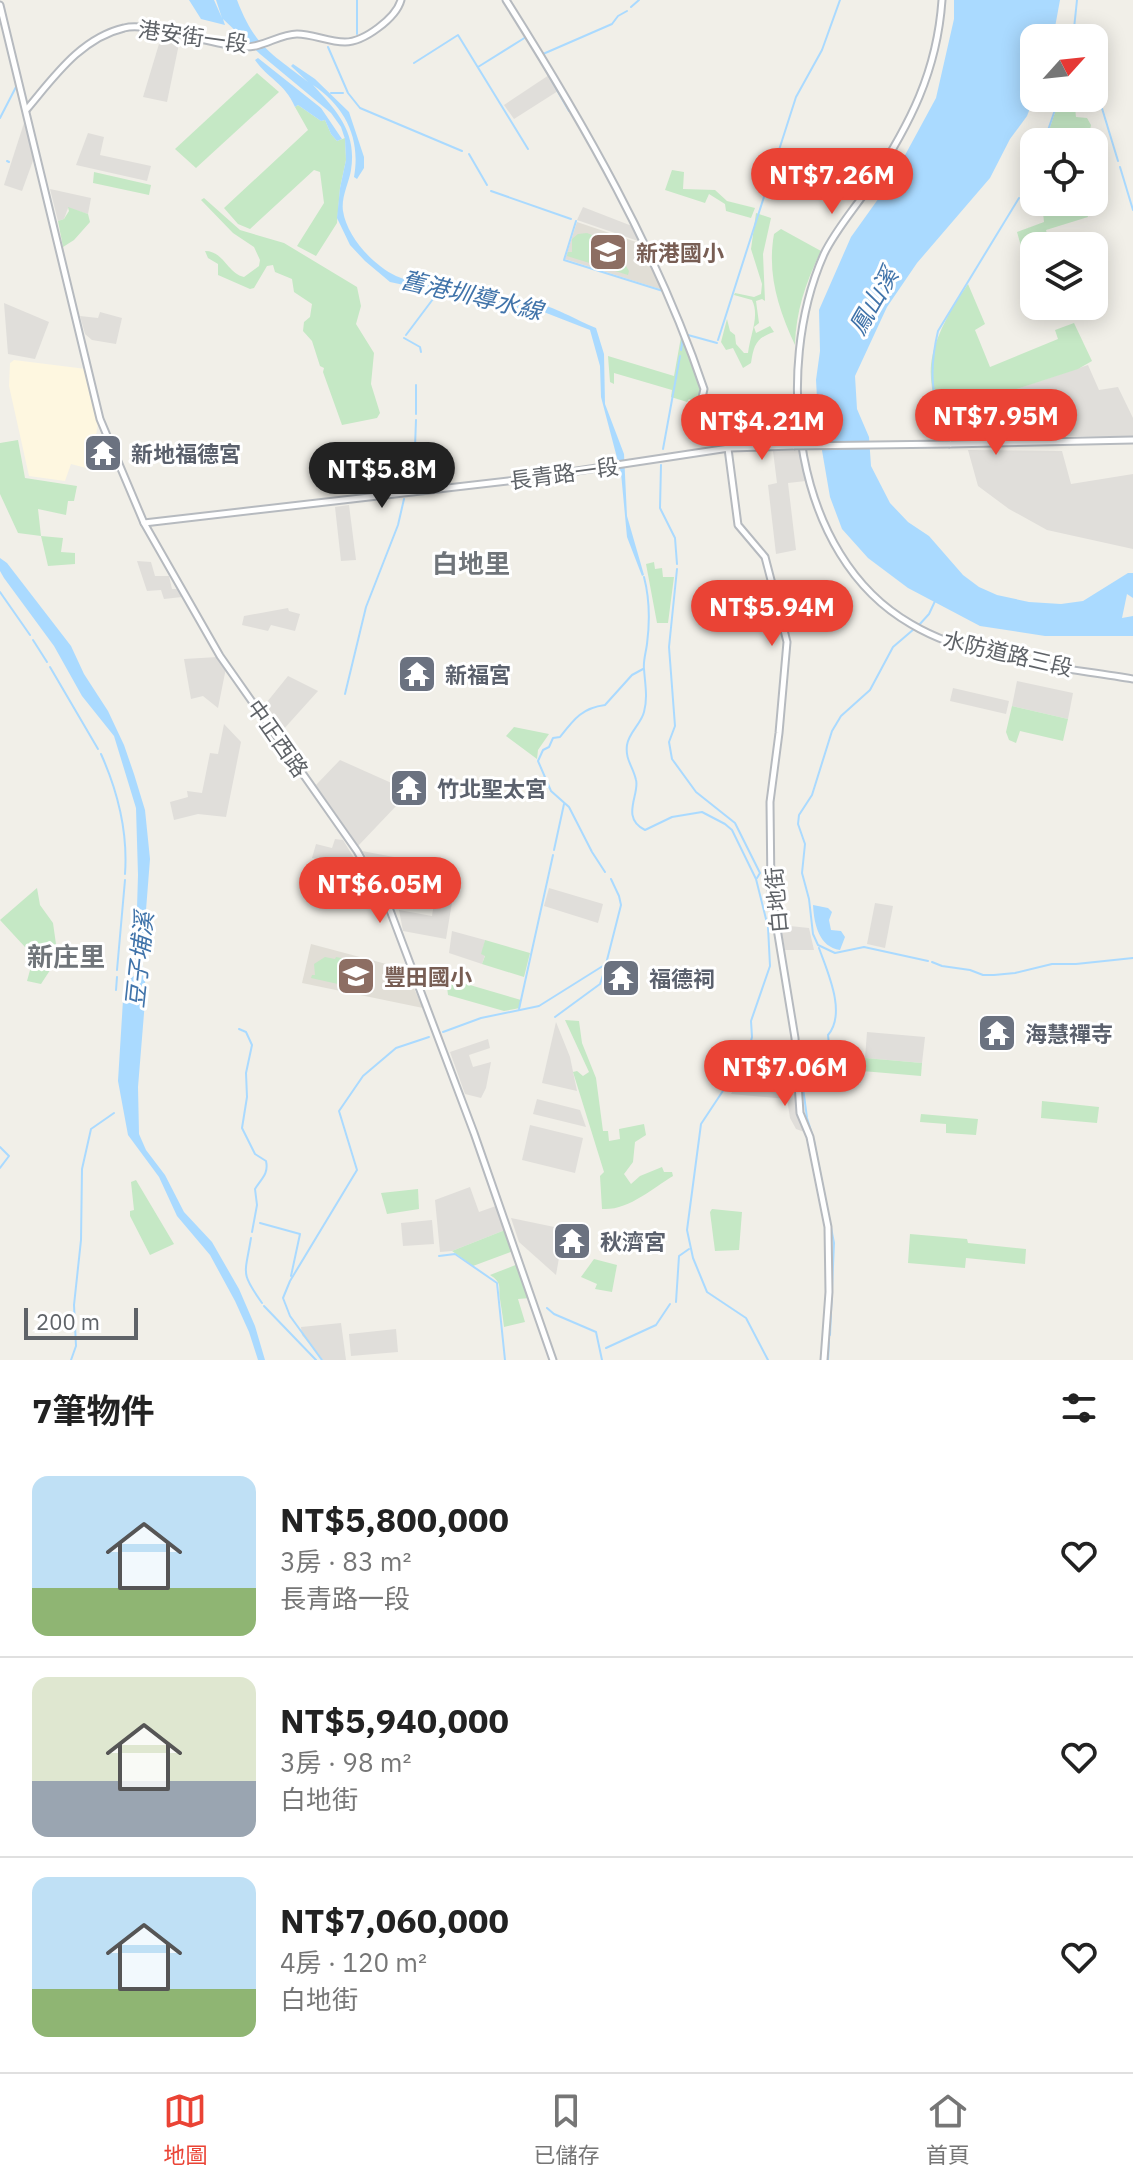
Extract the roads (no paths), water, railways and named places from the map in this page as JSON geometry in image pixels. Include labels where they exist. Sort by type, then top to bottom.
[{"type":"street","name":"港安街一段","points":[[27,109],[81,50],[103,35],[126,27],[147,28],[244,47],[295,34],[350,42],[384,22],[397,10],[401,0]]},
{"type":"street","name":"白地街","points":[[506,0],[596,154],[668,293],[704,389],[701,402],[724,418],[738,525],[765,557],[787,642],[770,802],[771,892],[795,1038],[800,1113],[810,1137],[828,1227],[829,1292],[824,1360]]},
{"type":"street","name":"水防道路三段","points":[[942,0],[940,28],[925,87],[907,125],[872,183],[826,250],[811,286],[801,326],[797,372],[798,445],[820,513],[844,561],[882,604],[909,624],[937,638],[1003,656],[1133,679]]},
{"type":"street","name":"中正西路","points":[[0,5],[100,419],[144,523],[220,656],[371,872],[388,905],[474,1133],[553,1360]]},
{"type":"street","name":"長青路一段","points":[[144,523],[471,486],[729,448],[1133,440]]},
{"type":"water","name":"舊港圳導水線","points":[[189,0],[214,0],[222,18],[216,0],[237,0],[250,29],[265,48],[308,82],[291,66],[293,64],[315,79],[349,112],[364,157],[364,168],[357,179],[354,177],[353,137],[348,125],[334,103],[313,85],[337,113],[351,144],[350,175],[343,201],[345,221],[355,240],[379,265],[396,276],[416,282],[541,304],[596,328],[604,354],[605,404],[624,454],[627,516],[644,575],[627,537],[621,473],[601,397],[600,366],[590,330],[536,309],[511,308],[390,282],[350,245],[337,218],[346,160],[341,127],[331,113],[223,19],[225,25],[201,19]]},
{"type":"water","name":"鳳山溪","points":[[954,0],[1060,0],[1056,24],[1020,24],[1020,112],[1029,112],[1027,116],[1010,139],[990,178],[917,263],[887,307],[855,376],[857,409],[869,437],[871,466],[890,503],[908,522],[929,536],[963,575],[997,595],[1029,602],[1061,604],[1083,601],[1128,573],[1133,573],[1133,598],[1127,594],[1122,618],[1133,616],[1133,636],[1045,636],[980,626],[908,588],[868,558],[842,529],[830,497],[819,433],[816,380],[820,351],[819,310],[851,237],[891,181],[936,98],[954,19]]},
{"type":"water","points":[[258,58],[321,108],[342,139],[337,141],[325,120],[321,121],[298,105],[295,107],[286,92],[255,60]]},
{"type":"water","name":"豆子埔溪","points":[[0,558],[71,646],[84,674],[108,711],[134,774],[145,810],[150,859],[142,961],[146,989],[138,1087],[139,1134],[184,1212],[212,1242],[239,1289],[265,1360],[258,1360],[235,1301],[210,1255],[177,1216],[159,1177],[128,1135],[118,1081],[124,984],[135,975],[138,875],[136,808],[114,736],[82,696],[54,646],[4,578],[0,571]]},
{"type":"water","points":[[813,905],[832,912],[829,920],[831,930],[841,931],[845,937],[840,950],[822,939],[816,927]]},
{"type":"waterway","points":[[357,0],[357,34]]},
{"type":"waterway","points":[[631,7],[639,0]]},
{"type":"waterway","points":[[718,340],[796,97],[822,50],[840,0]]},
{"type":"waterway","points":[[1074,24],[1077,0]]},
{"type":"waterway","points":[[543,54],[612,24],[627,11]]},
{"type":"waterway","points":[[414,63],[458,35],[528,149]]},
{"type":"waterway","points":[[478,67],[526,37]]},
{"type":"waterway","points":[[532,46],[569,111]]},
{"type":"waterway","points":[[328,47],[348,93],[360,108],[462,151]]},
{"type":"waterway","points":[[0,118],[17,85]]},
{"type":"waterway","points":[[331,93],[343,93]]},
{"type":"waterway","points":[[1049,128],[1054,112]]},
{"type":"waterway","points":[[1103,112],[1118,161]]},
{"type":"waterway","points":[[469,154],[487,185]]},
{"type":"waterway","points":[[1120,167],[1133,210]]},
{"type":"waterway","points":[[491,191],[571,219]]},
{"type":"waterway","points":[[942,433],[933,382],[938,331],[1019,198]]},
{"type":"waterway","points":[[576,221],[564,260],[663,291]]},
{"type":"waterway","name":"舊港圳導水線","points":[[406,335],[439,291]]},
{"type":"waterway","points":[[680,331],[683,338],[681,350]]},
{"type":"waterway","points":[[688,335],[717,343]]},
{"type":"waterway","points":[[404,338],[420,347],[421,352]]},
{"type":"waterway","points":[[663,449],[680,356]]},
{"type":"waterway","points":[[416,385],[416,414]]},
{"type":"waterway","points":[[407,487],[415,447],[416,420]]},
{"type":"waterway","points":[[661,465],[660,508],[675,538],[677,564]]},
{"type":"waterway","points":[[345,694],[366,607],[398,525],[404,499]]},
{"type":"waterway","points":[[677,569],[669,647],[675,726],[669,742],[672,759],[696,792],[735,823],[760,873],[757,878]]},
{"type":"waterway","points":[[644,577],[649,610],[644,666],[646,701],[627,745],[637,786],[632,813],[634,819],[645,830],[672,817],[702,812],[725,824],[732,830],[756,879],[768,927],[770,966],[751,1021],[752,1037],[748,1053],[701,1124],[687,1230],[693,1258],[707,1292],[746,1318],[768,1360]]},
{"type":"waterway","points":[[0,592],[30,635]]},
{"type":"waterway","points":[[919,625],[936,599]]},
{"type":"waterway","points":[[914,629],[893,647],[870,690],[841,716],[832,731],[812,795],[799,815],[798,824],[805,844],[802,873],[813,934],[818,945],[835,953],[864,947],[928,961]]},
{"type":"waterway","points":[[917,631],[951,645]]},
{"type":"waterway","points":[[33,640],[47,662]]},
{"type":"waterway","points":[[50,667],[98,749]]},
{"type":"waterway","points":[[605,872],[569,807],[551,791],[538,761],[553,738],[560,737],[584,712],[605,705],[632,675],[643,669]]},
{"type":"waterway","points":[[1122,680],[1132,682]]},
{"type":"waterway","points":[[101,754],[120,812],[125,843],[125,874]]},
{"type":"waterway","points":[[554,850],[564,804]]},
{"type":"waterway","points":[[519,1009],[553,855]]},
{"type":"waterway","points":[[443,1032],[481,1018],[539,1006],[606,964],[621,905],[611,879]]},
{"type":"waterway","points":[[117,970],[125,880]]},
{"type":"waterway","points":[[812,1134],[802,1080],[821,1066],[836,1015],[834,992],[819,948]]},
{"type":"waterway","points":[[932,962],[994,975],[1052,964],[1133,958]]},
{"type":"waterway","points":[[555,1017],[600,984],[606,966]]},
{"type":"waterway","points":[[116,990],[117,977]]},
{"type":"waterway","points":[[239,1029],[246,1032],[252,1045],[246,1073],[247,1097],[242,1128],[255,1154],[266,1161],[267,1166],[255,1189],[257,1205],[252,1232]]},
{"type":"waterway","points":[[322,1360],[290,1316],[283,1298],[290,1281],[357,1170],[339,1111],[363,1076],[396,1048],[429,1037]]},
{"type":"waterway","points":[[71,1360],[76,1346],[74,1305],[81,1240],[82,1169],[91,1129],[114,1113]]},
{"type":"waterway","points":[[814,1141],[834,1243],[830,1335]]},
{"type":"waterway","points":[[0,1147],[9,1156],[0,1168]]},
{"type":"waterway","points":[[260,1223],[300,1234],[291,1276]]},
{"type":"waterway","points":[[251,1238],[247,1279],[262,1303]]},
{"type":"waterway","points":[[676,1302],[679,1256],[689,1249]]},
{"type":"waterway","points":[[439,1256],[455,1254],[497,1283],[505,1360]]},
{"type":"waterway","points":[[606,1348],[656,1325],[670,1304]]},
{"type":"waterway","points":[[264,1306],[316,1360]]},
{"type":"waterway","points":[[547,1308],[596,1332],[602,1360]]},
{"type":"waterway","points":[[828,1360],[829,1341]]},
{"type":"waterway","points":[[548,1354],[550,1360]]},
{"type":"place","name":"新港國小","points":[[608,252]]},
{"type":"place","name":"新地福德宮","points":[[103,453]]},
{"type":"place","name":"新福宮","points":[[417,674]]},
{"type":"place","name":"竹北聖太宮","points":[[409,788]]},
{"type":"place","name":"豐田國小","points":[[356,976]]},
{"type":"place","name":"福德祠","points":[[621,978]]},
{"type":"place","name":"海慧禪寺","points":[[997,1033]]},
{"type":"place","name":"秋濟宮","points":[[572,1241]]},
{"type":"district","name":"白地里","points":[[471,563]]},
{"type":"district","name":"新庄里","points":[[66,956]]}]
